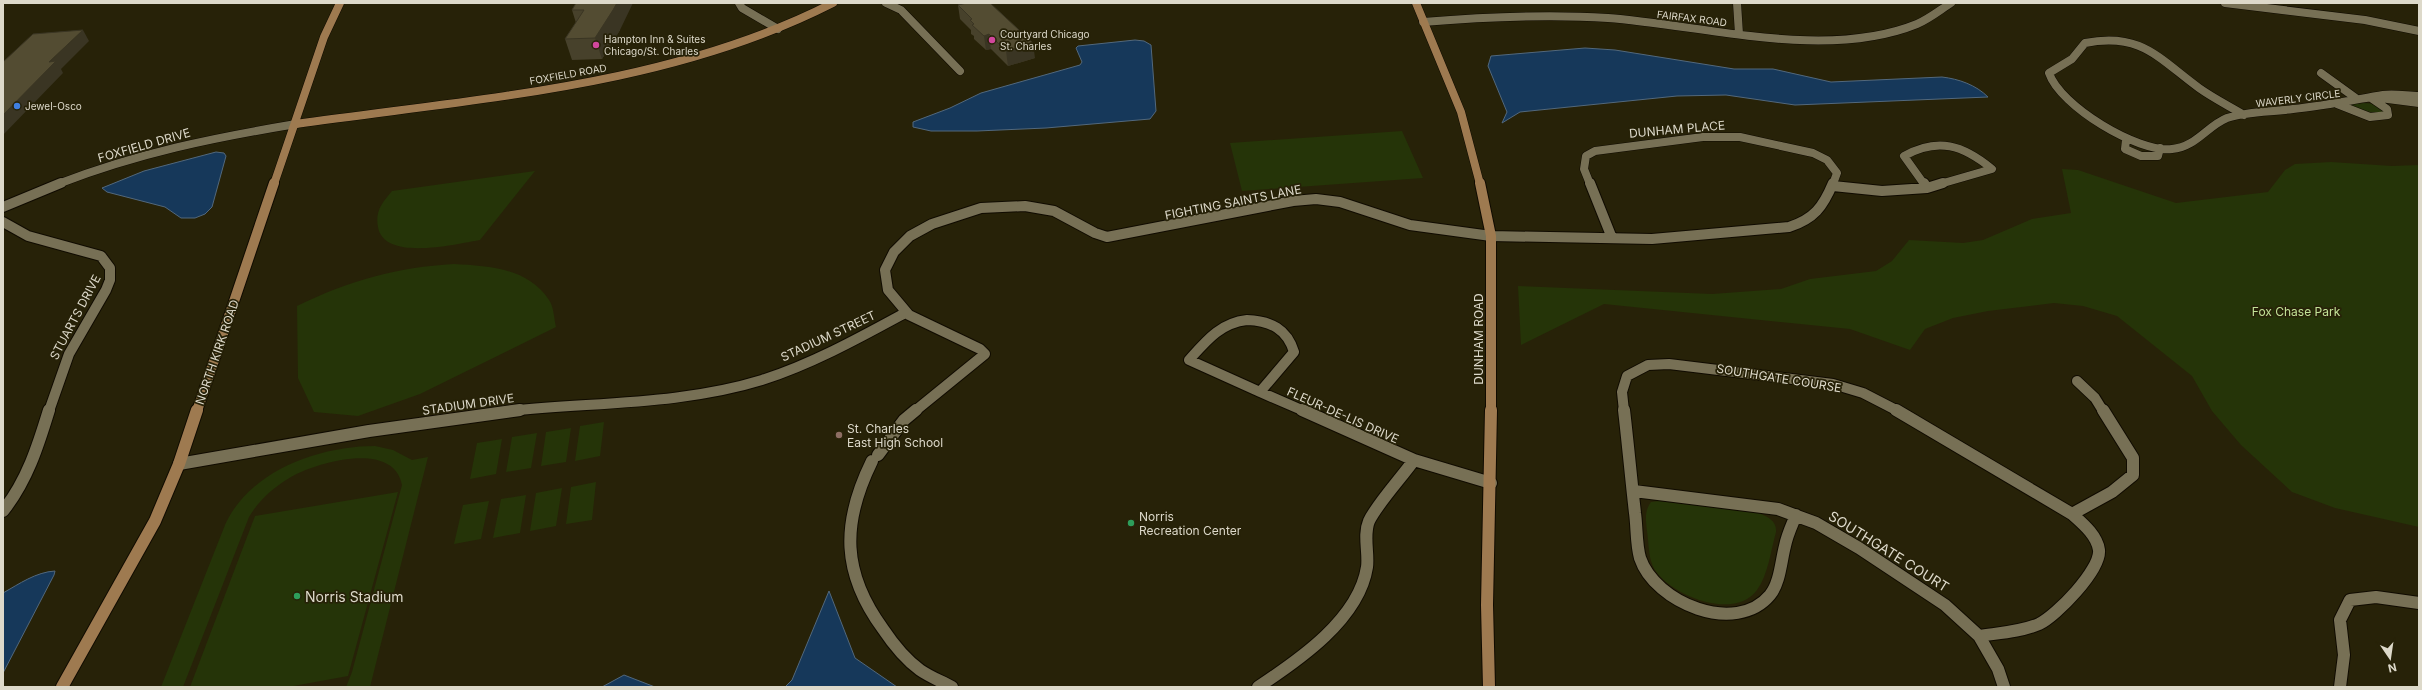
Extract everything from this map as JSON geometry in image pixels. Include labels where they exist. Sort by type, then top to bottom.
[{"type":"street","name":"NORTH KIRK ROAD","points":[[62,687],[155,521],[179,464],[296,124],[324,38],[340,3]]},
{"type":"street","points":[[739,3],[742,8],[778,29]]},
{"type":"street","name":"FOXFIELD ROAD","points":[[296,124],[570,85],[628,74],[710,52],[778,29],[834,3]]},
{"type":"street","points":[[886,3],[901,10],[960,71]]},
{"type":"street","name":"DUNHAM ROAD","points":[[1416,3],[1461,112],[1475,160],[1491,236],[1491,483],[1487,605],[1490,687]]},
{"type":"street","points":[[1737,3],[1739,34]]},
{"type":"street","name":"FAIRFAX ROAD","points":[[1424,22],[1577,17],[1651,22],[1774,38],[1852,38],[1892,31],[1923,22],[1951,3]]},
{"type":"street","points":[[2225,3],[2276,6],[2365,20],[2419,31]]},
{"type":"street","name":"WAVERLY CIRCLE","points":[[2244,115],[2200,89],[2155,52],[2116,40],[2094,40],[2085,43],[2072,59],[2054,68],[2050,73],[2050,78],[2059,90],[2107,130],[2126,140],[2125,149],[2140,156],[2150,158],[2158,156],[2160,148],[2190,145],[2218,122],[2228,118],[2337,104],[2358,99],[2375,98],[2419,103]]},
{"type":"street","points":[[2321,73],[2358,99]]},
{"type":"street","name":"WAVERLY CIRCLE","points":[[2375,98],[2382,95],[2397,94],[2419,96]]},
{"type":"street","points":[[2337,104],[2370,117],[2388,115],[2387,109],[2375,98]]},
{"type":"street","name":"FOXFIELD DRIVE","points":[[3,206],[103,168],[159,151],[187,144],[296,124]]},
{"type":"street","name":"DUNHAM PLACE","points":[[1612,238],[1584,169],[1586,156],[1595,151],[1703,137],[1723,136],[1758,140],[1801,149],[1827,160],[1837,173],[1833,186]]},
{"type":"street","points":[[1491,236],[1652,238],[1789,227],[1806,221],[1812,217],[1833,186],[1872,192],[1927,188],[1992,169],[1960,148],[1951,145],[1934,145],[1908,153],[1904,156],[1906,160],[1927,188]]},
{"type":"street","name":"FIGHTING SAINTS LANE","points":[[904,313],[894,301],[886,285],[884,267],[893,253],[908,238],[925,226],[947,216],[974,209],[1000,206],[1032,207],[1060,213],[1096,235],[1107,237],[1120,236],[1293,201],[1316,199],[1353,206],[1410,225],[1491,236]]},
{"type":"street","name":"STUARTS DRIVE","points":[[3,222],[16,231],[35,240],[101,256],[109,263],[112,274],[108,286],[64,365],[21,487],[3,511]]},
{"type":"street","points":[[904,313],[980,350],[985,354],[966,372],[904,420],[875,458],[862,481],[855,512],[851,542],[852,570],[863,597],[879,625],[915,666],[952,687]]},
{"type":"street","name":"STADIUM STREET","points":[[761,380],[781,372],[904,313]]},
{"type":"street","name":"FLEUR-DE-LIS DRIVE","points":[[1260,392],[1294,352],[1289,335],[1272,324],[1251,320],[1227,324],[1189,360],[1260,392],[1414,460],[1491,483]]},
{"type":"street","name":"SOUTHGATE COURSE","points":[[1634,491],[1622,392],[1627,376],[1638,369],[1648,365],[1669,364],[1765,374],[1833,384],[1863,393],[1906,415],[2072,514],[2091,534],[2099,552],[2097,562],[2085,581],[2046,620],[2028,628],[1979,636]]},
{"type":"street","name":"STADIUM DRIVE","points":[[179,464],[278,446],[483,414],[546,407],[640,402],[686,396],[761,380]]},
{"type":"street","points":[[2072,514],[2122,485],[2132,476],[2134,469],[2133,458],[2095,398],[2077,381]]},
{"type":"street","points":[[1268,685],[1342,620],[1357,595],[1367,567],[1367,539],[1369,522],[1414,460]]},
{"type":"street","points":[[1634,491],[1755,505],[1778,509],[1796,515],[1787,537],[1771,594],[1764,602],[1750,609],[1720,613],[1704,610],[1672,597],[1660,588],[1647,572],[1640,556],[1634,507],[1634,491]]},
{"type":"street","name":"SOUTHGATE COURT","points":[[1796,515],[1822,526],[1945,604],[1979,636],[1998,669],[2004,687]]},
{"type":"street","points":[[2340,687],[2344,655],[2340,620],[2350,600],[2368,595],[2384,596],[2419,603]]},
{"type":"green space","points":[[2353,104],[2374,104],[2383,112],[2373,115],[2352,106]]},
{"type":"green space","points":[[1402,131],[1423,178],[1242,191],[1230,143]]},
{"type":"green space","name":"Fox Chase Park","points":[[2331,162],[2392,166],[2419,165],[2419,527],[2335,508],[2292,492],[2241,445],[2212,411],[2192,376],[2117,316],[2083,306],[2054,303],[1988,311],[1953,318],[1925,329],[1910,350],[1850,329],[1604,304],[1521,345],[1518,286],[1712,294],[1781,289],[1810,279],[1876,271],[1892,261],[1909,240],[1963,243],[1983,240],[2032,219],[2071,213],[2062,169],[2078,170],[2176,203],[2268,192],[2285,170],[2295,164]]},
{"type":"green space","points":[[535,171],[480,240],[439,247],[407,248],[393,244],[383,238],[378,227],[378,212],[382,203],[392,191]]},
{"type":"green space","points":[[454,264],[494,268],[519,275],[530,281],[540,289],[551,303],[556,327],[420,394],[358,416],[314,412],[298,378],[297,306],[335,289],[374,277],[413,268]]},
{"type":"green space","points":[[604,422],[600,456],[575,461],[580,426]]},
{"type":"green space","points":[[571,428],[566,462],[541,466],[546,432]]},
{"type":"green space","points":[[537,433],[531,468],[506,472],[512,437]]},
{"type":"green space","points":[[502,439],[496,474],[470,479],[477,443]]},
{"type":"green space","points":[[375,446],[393,450],[412,460],[428,457],[370,687],[346,687],[352,672],[402,485],[396,471],[385,463],[370,459],[353,458],[335,461],[303,471],[279,485],[267,494],[257,505],[249,517],[183,687],[161,687],[225,525],[236,506],[251,490],[268,476],[288,465],[331,451],[353,447]]},
{"type":"green space","points":[[596,482],[592,520],[566,524],[571,487]]},
{"type":"green space","points":[[562,488],[556,526],[530,531],[536,493]]},
{"type":"green space","name":"Norris Stadium","points":[[398,492],[348,676],[288,687],[190,687],[255,516]]},
{"type":"green space","points":[[526,495],[520,533],[493,538],[501,499]]},
{"type":"green space","points":[[489,501],[481,539],[454,544],[463,505]]},
{"type":"green space","points":[[1659,501],[1759,513],[1771,520],[1775,525],[1776,532],[1767,570],[1757,590],[1747,599],[1734,604],[1720,604],[1689,596],[1663,580],[1655,570],[1651,561],[1646,520],[1646,512],[1651,502]]},
{"type":"water","points":[[1135,40],[1144,41],[1151,45],[1156,111],[1150,119],[1046,128],[977,131],[931,131],[913,127],[913,122],[950,108],[981,93],[1080,65],[1082,62],[1076,48],[1078,46]]},
{"type":"water","points":[[1585,48],[1615,50],[1734,69],[1773,69],[1831,82],[1942,77],[1967,83],[1988,97],[1795,105],[1726,95],[1677,96],[1520,112],[1502,123],[1507,112],[1488,66],[1491,56]]},
{"type":"water","points":[[216,152],[224,153],[226,156],[212,207],[205,214],[195,218],[181,218],[165,207],[107,192],[102,188],[144,171]]},
{"type":"water","points":[[55,571],[3,673],[3,593],[34,576]]},
{"type":"water","points":[[829,591],[855,658],[897,687],[785,687],[792,680]]},
{"type":"water","points":[[624,675],[655,687],[602,687]]},
{"type":"building","points":[[576,3],[617,3],[595,38],[565,39],[584,10],[572,10]]},
{"type":"building","points":[[967,3],[990,3],[1033,43],[1006,51],[989,34],[984,36],[972,25],[974,24],[970,20],[972,19],[958,5]]},
{"type":"building","points":[[83,30],[49,62],[56,61],[3,115],[3,62],[33,34]]},
{"type":"place","name":"Courtyard Chicago St. Charles","points":[[992,40]]},
{"type":"place","name":"Hampton Inn & Suites Chicago/St. Charles","points":[[596,45]]},
{"type":"place","name":"Jewel-Osco","points":[[17,106]]},
{"type":"place","name":"St. Charles East High School","points":[[839,435]]},
{"type":"place","name":"Norris Recreation Center","points":[[1131,523]]},
{"type":"place","name":"Norris Stadium","points":[[297,596]]}]
